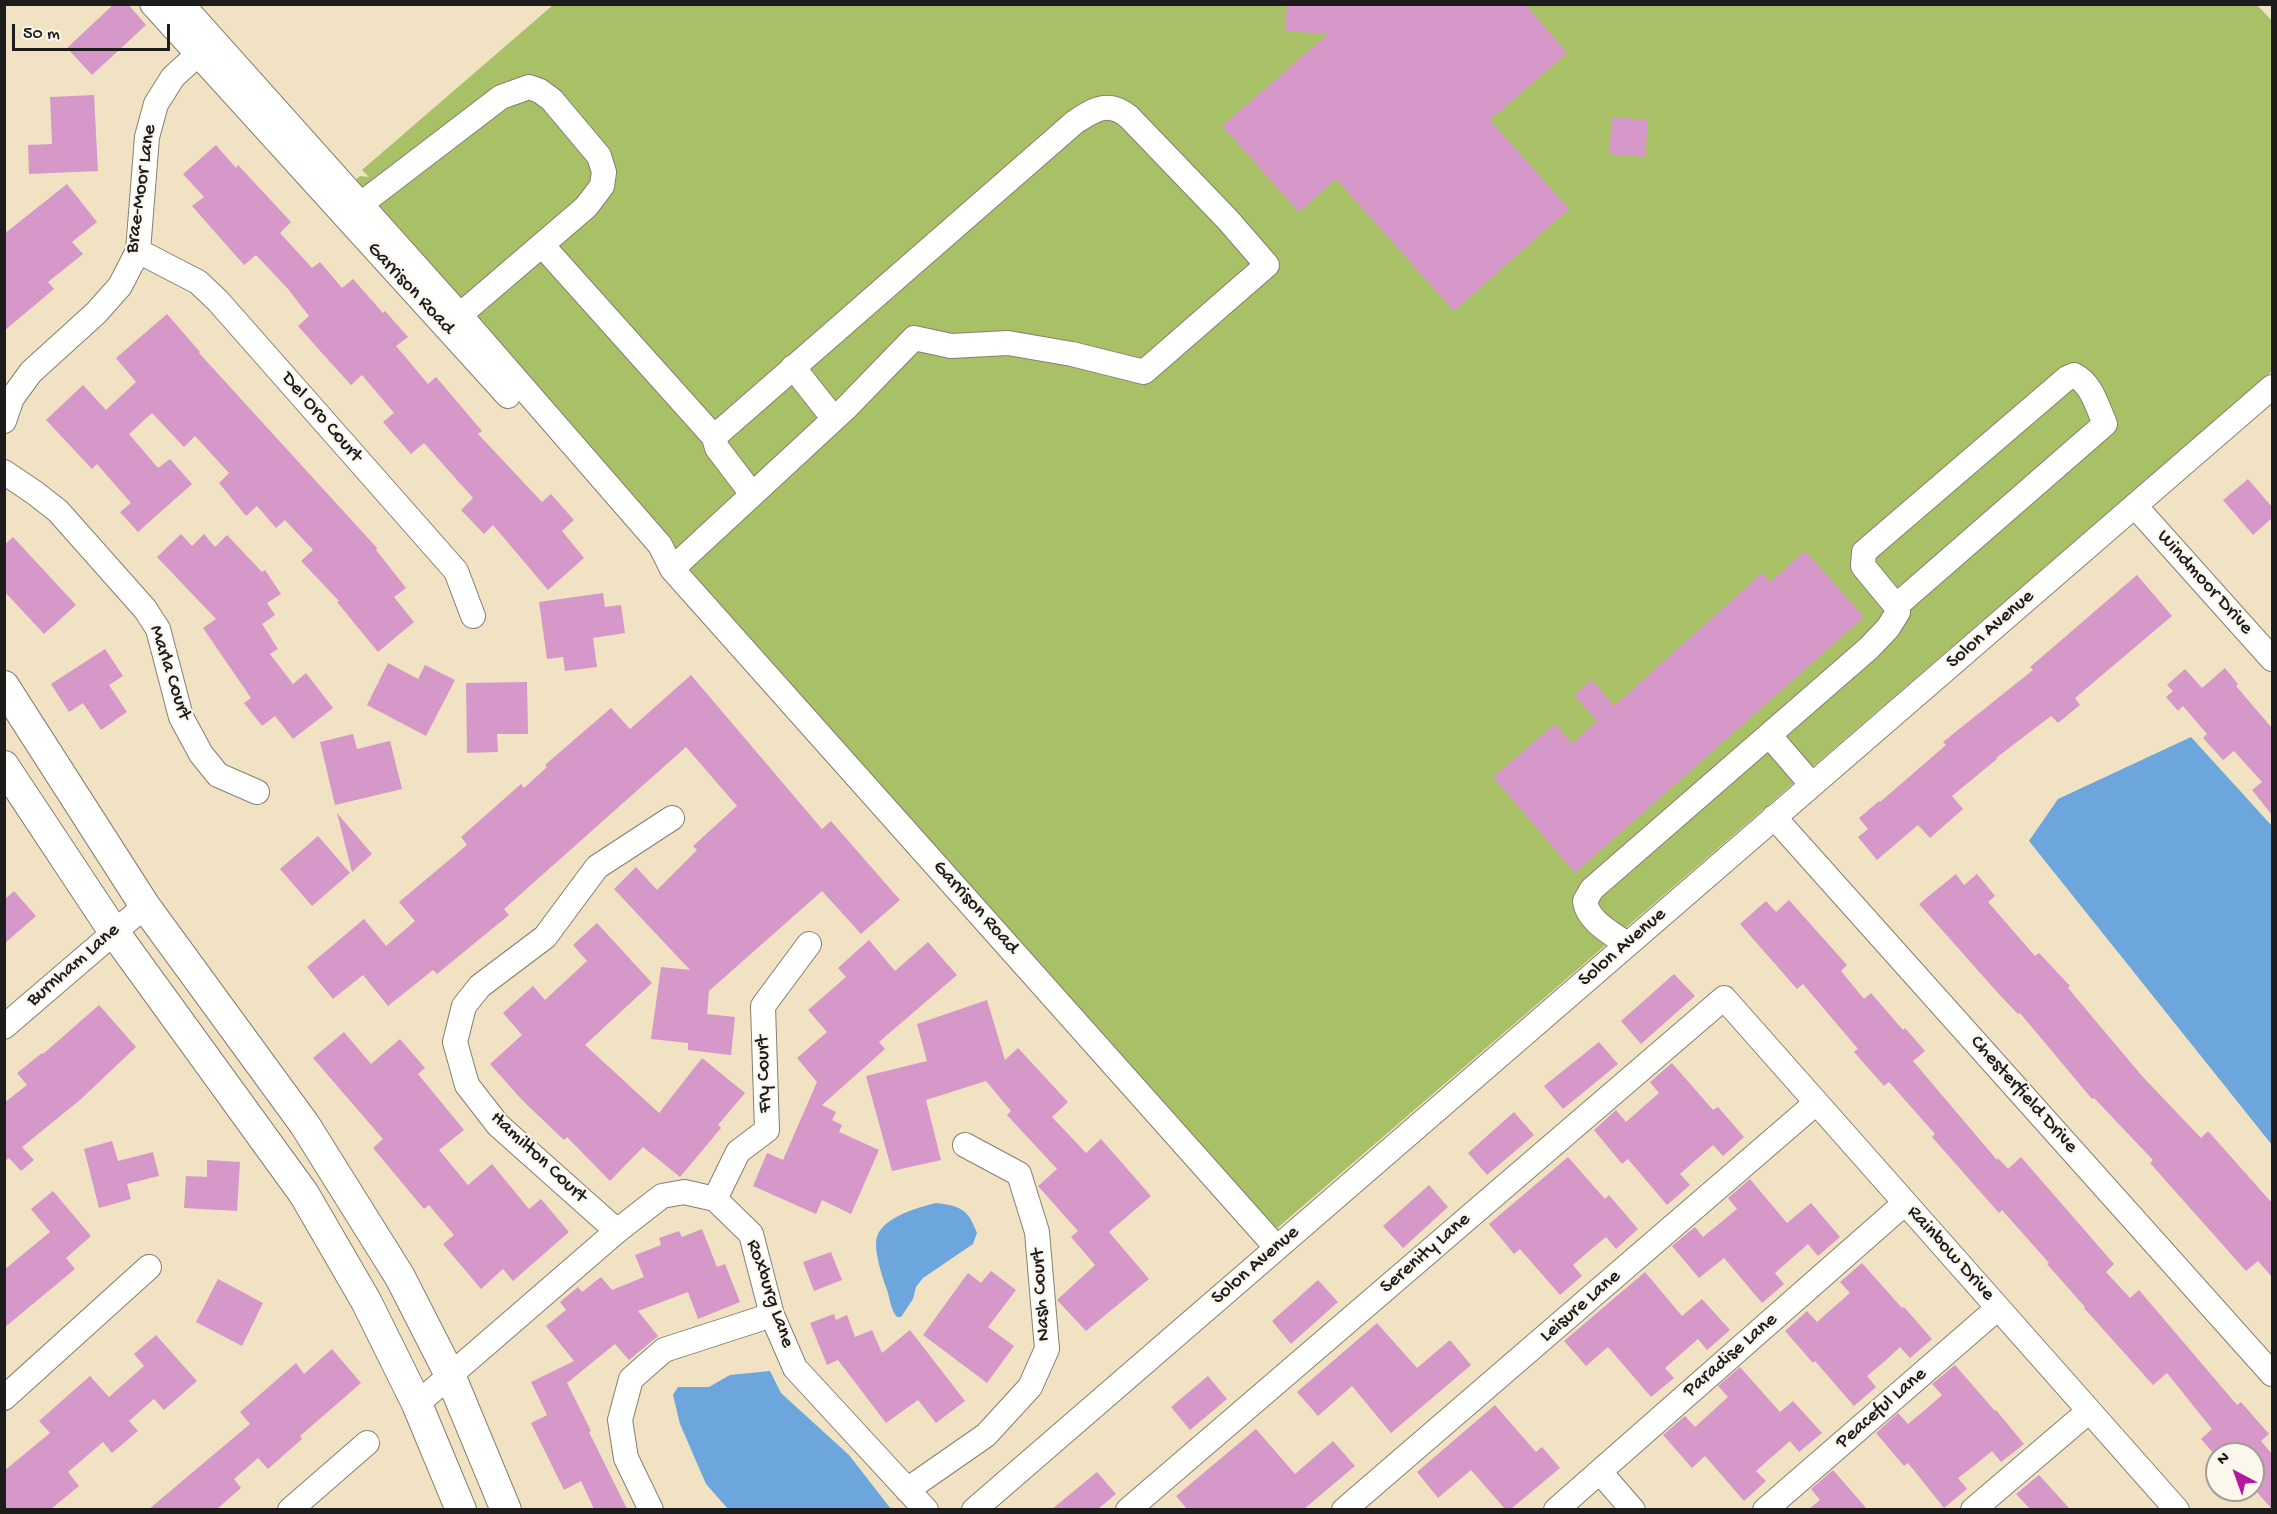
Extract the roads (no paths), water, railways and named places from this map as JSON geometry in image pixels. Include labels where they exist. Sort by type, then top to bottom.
[{"type":"main road","points":[[4,686],[145,906],[311,1134],[400,1278],[450,1376],[506,1509]]},
{"type":"main road","points":[[4,766],[114,932],[304,1194],[366,1301],[417,1404],[461,1509]]},
{"type":"street","name":"Garrison Road","points":[[152,4],[205,47],[361,204],[660,545],[672,569]]},
{"type":"street","name":"Garrison Road","points":[[182,4],[205,47],[650,553],[672,569],[1277,1248]]},
{"type":"street","name":"Brae-Moor Lane","points":[[4,422],[12,398],[32,372],[96,313],[120,286],[138,251],[147,137],[156,104],[173,77],[205,47]]},
{"type":"street","points":[[361,204],[501,97],[529,87],[540,91],[552,100],[599,156],[604,172],[602,186],[586,207],[460,315]]},
{"type":"street","points":[[672,569],[834,419],[914,338],[951,346],[1008,343],[1072,354],[1144,372],[1267,265],[1228,220],[1129,117],[1120,109],[1109,107],[1096,109],[1075,122],[714,437]]},
{"type":"street","points":[[542,245],[714,437],[717,448],[753,494]]},
{"type":"street","name":"Del Oro Court","points":[[138,251],[198,282],[218,301],[456,571],[473,616]]},
{"type":"street","points":[[794,367],[834,419]]},
{"type":"street","points":[[1628,944],[1592,916],[1585,906],[1588,894],[1869,648],[1896,617],[1898,612],[1896,606],[1863,566],[1864,552],[2067,378],[2073,375],[2080,378],[2089,386],[2105,424],[1896,606]]},
{"type":"street","name":"Solon Avenue","points":[[974,1509],[2272,387]]},
{"type":"street","name":"Marla Court","points":[[4,472],[58,511],[145,609],[158,630],[181,717],[201,754],[218,775],[257,792]]},
{"type":"street","name":"Windmoor Drive","points":[[2135,506],[2272,659]]},
{"type":"street","points":[[1769,735],[1812,785]]},
{"type":"street","name":"Chesterfield Drive","points":[[1774,817],[2272,1374]]},
{"type":"street","name":"Hamilton Court","points":[[616,1231],[498,1125],[466,1084],[455,1042],[464,1006],[480,986],[545,937],[597,867],[672,818]]},
{"type":"street","name":"Burnham Lane","points":[[4,1027],[145,906]]},
{"type":"street","name":"Fry Court","points":[[715,1199],[738,1152],[767,1130],[763,1006],[809,945]]},
{"type":"street","name":"Rainbow Drive","points":[[1724,999],[2177,1509]]},
{"type":"street","name":"Serenity Lane","points":[[1128,1509],[1724,999]]},
{"type":"street","name":"Leisure Lane","points":[[1344,1509],[1816,1103]]},
{"type":"street","name":"Nash Court","points":[[907,1490],[986,1435],[1030,1387],[1047,1349],[1037,1232],[1019,1174],[965,1145]]},
{"type":"street","points":[[417,1404],[616,1231],[662,1196],[684,1192],[715,1199]]},
{"type":"street","name":"Roxburg Lane","points":[[715,1199],[751,1234],[772,1315],[795,1368],[926,1509]]},
{"type":"street","name":"Paradise Lane","points":[[1556,1509],[1905,1203]]},
{"type":"street","points":[[4,1398],[149,1267]]},
{"type":"street","name":"Peaceful Lane","points":[[1765,1509],[1998,1308]]},
{"type":"street","points":[[651,1509],[626,1458],[620,1420],[631,1379],[664,1350],[772,1315]]},
{"type":"street","points":[[1973,1509],[2089,1411]]},
{"type":"street","points":[[290,1509],[367,1443]]},
{"type":"street","points":[[1600,1472],[1633,1509]]},
{"type":"water","points":[[2191,737],[2272,826],[2272,1145],[2029,841],[2058,799]]},
{"type":"water","points":[[936,1203],[958,1207],[967,1214],[977,1233],[973,1244],[923,1278],[901,1317],[897,1317],[891,1307],[878,1262],[877,1237],[886,1224],[894,1219],[911,1210]]},
{"type":"water","points":[[770,1371],[781,1393],[849,1455],[891,1509],[728,1509],[706,1484],[680,1424],[673,1395],[678,1387],[709,1387],[730,1375]]}]
